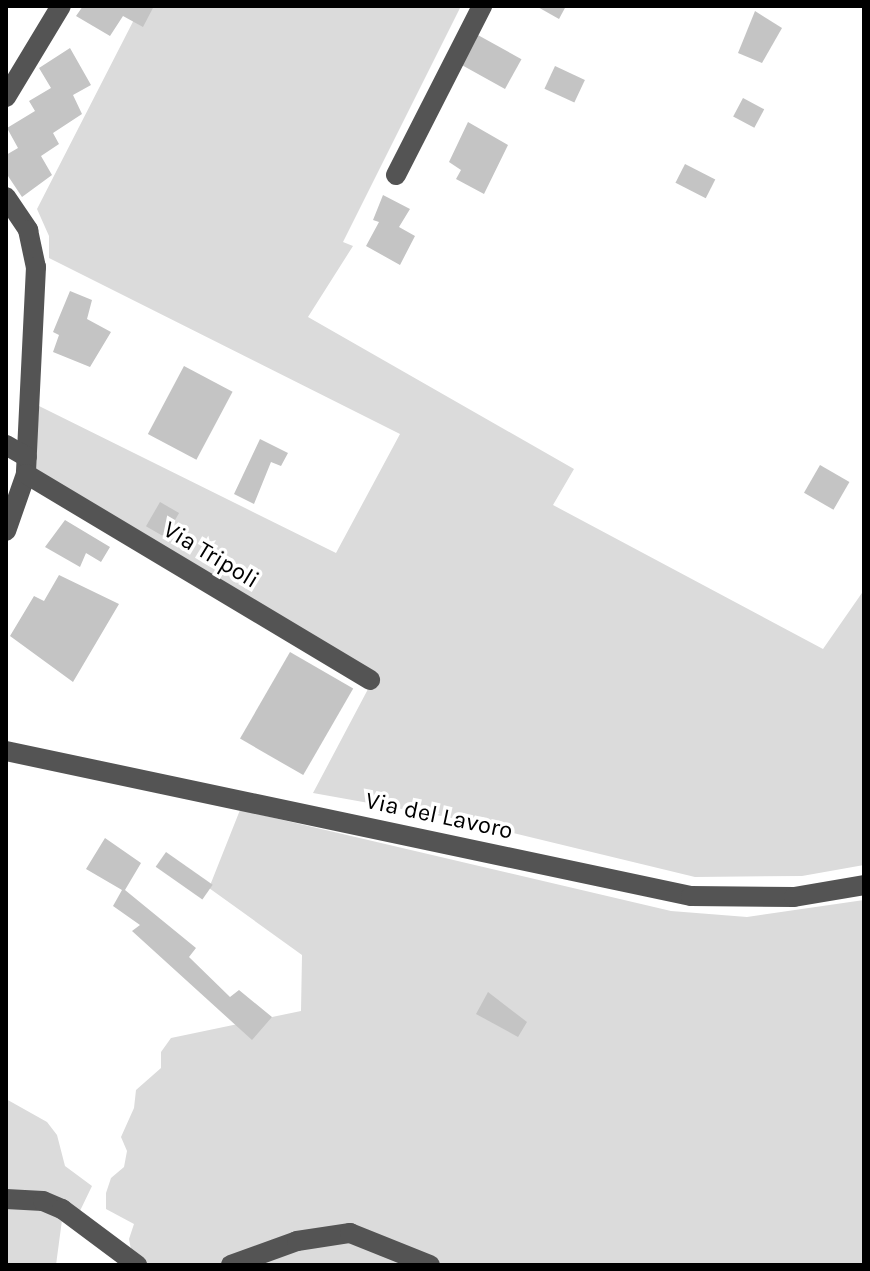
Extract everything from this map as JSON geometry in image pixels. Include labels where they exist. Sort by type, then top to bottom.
[{"type":"street","points":[[6,97],[61,6]]},
{"type":"street","points":[[396,175],[482,6]]},
{"type":"street","points":[[6,197],[28,230],[36,267],[27,466],[6,531]]},
{"type":"street","name":"Via Tripoli","points":[[6,445],[27,466],[370,680]]},
{"type":"street","name":"Via del Lavoro","points":[[6,751],[691,896],[794,897],[864,885]]},
{"type":"street","points":[[6,1199],[43,1201],[62,1209],[137,1265]]},
{"type":"street","points":[[231,1265],[297,1241],[350,1233],[430,1265]]},
{"type":"shaded area","points":[[141,6],[461,6],[343,242],[353,246],[308,317],[574,469],[553,505],[823,649],[864,590],[864,865],[802,876],[695,877],[447,817],[313,793],[376,674],[34,476],[39,406],[336,553],[400,434],[49,258],[49,236],[37,209]]},
{"type":"shaded area","points":[[240,810],[671,911],[747,917],[864,900],[864,1265],[134,1265],[129,1239],[134,1224],[106,1209],[106,1193],[111,1178],[124,1167],[127,1151],[121,1137],[134,1108],[136,1090],[161,1068],[161,1052],[171,1038],[301,1011],[302,955],[209,888]]},
{"type":"shaded area","points":[[6,1099],[47,1122],[57,1135],[65,1166],[92,1186],[78,1215],[62,1220],[56,1265],[6,1265]]},
{"type":"building","points":[[83,6],[154,6],[143,27],[123,16],[110,36],[76,16]]},
{"type":"building","points":[[536,6],[566,6],[559,19]]},
{"type":"building","points":[[755,11],[782,28],[762,63],[738,53]]},
{"type":"building","points":[[476,34],[521,59],[505,89],[460,64]]},
{"type":"building","points":[[70,48],[91,85],[73,95],[82,114],[53,133],[59,144],[41,156],[52,175],[22,197],[6,173],[6,155],[18,148],[7,128],[35,111],[29,101],[51,88],[39,68]]},
{"type":"building","points":[[555,66],[585,80],[574,103],[544,89]]},
{"type":"building","points":[[743,98],[764,109],[754,128],[733,117]]},
{"type":"building","points":[[468,122],[508,145],[484,194],[456,179],[461,170],[449,162]]},
{"type":"building","points":[[685,164],[715,179],[706,198],[675,183]]},
{"type":"building","points":[[383,195],[410,209],[399,227],[415,236],[400,265],[366,246],[379,222],[373,220]]},
{"type":"building","points":[[70,291],[92,300],[87,319],[111,332],[90,367],[53,352],[59,335],[53,332]]},
{"type":"building","points":[[184,366],[233,392],[196,460],[148,434]]},
{"type":"building","points":[[260,439],[288,453],[281,466],[271,462],[254,504],[234,494]]},
{"type":"building","points":[[820,465],[849,482],[833,510],[804,493]]},
{"type":"building","points":[[160,502],[179,513],[165,537],[146,526]]},
{"type":"building","points":[[65,520],[110,547],[101,562],[86,553],[80,567],[45,547]]},
{"type":"building","points":[[59,575],[119,604],[73,682],[10,636],[34,596],[44,601]]},
{"type":"building","points":[[290,652],[353,688],[303,775],[240,739]]},
{"type":"building","points":[[105,838],[141,863],[125,890],[196,948],[189,957],[230,997],[239,990],[272,1017],[252,1040],[132,931],[140,925],[113,906],[122,890],[86,869]]},
{"type":"building","points":[[166,852],[213,885],[202,899],[156,867]]},
{"type":"building","points":[[488,992],[527,1022],[518,1037],[476,1014]]}]
